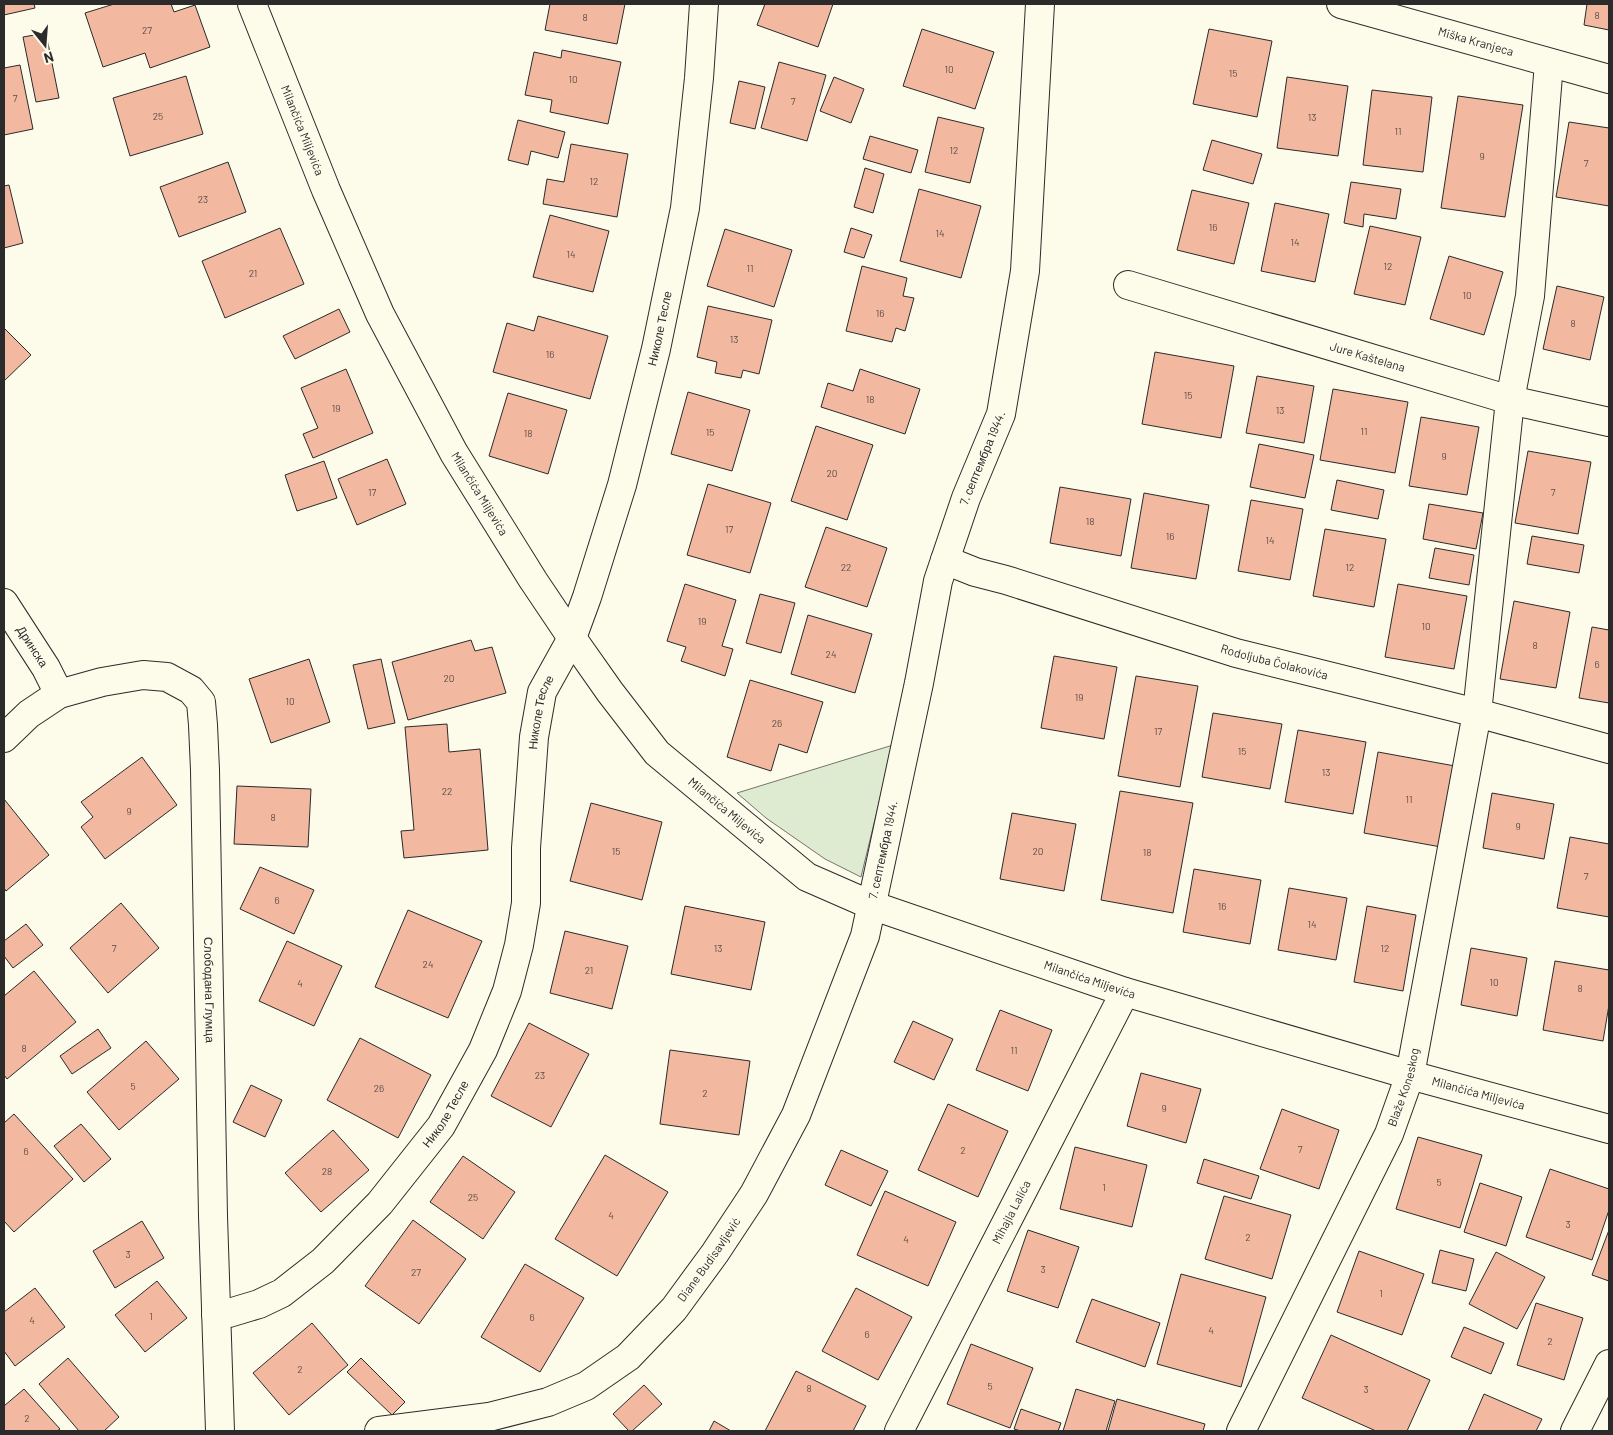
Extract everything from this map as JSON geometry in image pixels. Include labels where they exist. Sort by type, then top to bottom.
[{"type":"street","name":"Milančića Miljevića","points":[[252,4],[322,181],[380,314],[454,453],[533,580],[572,638],[610,692],[657,753],[807,877],[871,905],[1125,992],[1410,1075],[1609,1130]]},
{"type":"street","name":"Николе Тесле","points":[[216,1314],[229,1313],[258,1304],[282,1293],[323,1261],[380,1203],[441,1126],[483,1050],[507,992],[519,944],[526,903],[526,848],[534,738],[542,692],[572,638],[587,598],[622,485],[656,349],[685,208],[699,78],[704,4]]},
{"type":"street","name":"7. септембра 1944.","points":[[871,905],[938,581],[966,498],[1001,414],[1025,271],[1040,4]]},
{"type":"street","name":"Miška Kranjeca","points":[[1341,4],[1609,79]]},
{"type":"street","name":"Blaže Koneskog","points":[[1241,1431],[1389,1134],[1410,1075],[1477,713],[1510,400],[1530,296],[1549,63]]},
{"type":"street","name":"Jure Kaštelana","points":[[1128,285],[1510,400],[1609,422]]},
{"type":"street","name":"Rodoljuba Čolakovića","points":[[945,560],[975,572],[1236,652],[1477,713],[1609,749]]},
{"type":"street","name":"Дринска","points":[[4,603],[46,668],[58,694]]},
{"type":"street","name":"Слободана Глумца","points":[[58,694],[102,682],[143,675],[167,677],[191,690],[201,702],[205,770],[220,1431]]},
{"type":"street","points":[[4,738],[29,714],[58,694]]},
{"type":"street","name":"Diane Budisavljević","points":[[380,1431],[474,1425],[489,1416],[548,1402],[586,1386],[628,1356],[674,1309],[715,1254],[754,1194],[796,1115],[864,936],[871,905]]},
{"type":"street","name":"Mihajla Lalića","points":[[899,1431],[1125,992]]},
{"type":"street","points":[[1576,1431],[1609,1364]]},
{"type":"green space","points":[[893,745],[861,877],[825,859],[766,818],[737,793]]},
{"type":"building","points":[[4,4],[34,4],[35,8],[4,15]]},
{"type":"building","points":[[114,4],[171,4],[174,12],[195,5],[210,47],[150,68],[145,53],[103,67],[85,13]]},
{"type":"building","points":[[550,4],[625,4],[617,44],[545,30]]},
{"type":"building","points":[[765,4],[833,4],[818,47],[757,25]]},
{"type":"building","points":[[1587,4],[1609,4],[1609,30],[1584,25]]},
{"type":"building","points":[[922,29],[994,52],[975,109],[903,86]]},
{"type":"building","points":[[1209,29],[1272,41],[1257,117],[1193,104]]},
{"type":"building","points":[[46,33],[59,98],[36,102],[23,37]]},
{"type":"building","points":[[562,50],[621,62],[608,124],[550,112],[552,100],[525,95],[534,52],[561,58]]},
{"type":"building","points":[[779,62],[826,75],[807,141],[761,128]]},
{"type":"building","points":[[20,65],[33,129],[4,135],[4,68]]},
{"type":"building","points":[[186,76],[203,134],[130,156],[113,98]]},
{"type":"building","points":[[834,77],[864,89],[851,123],[820,111]]},
{"type":"building","points":[[1287,77],[1348,86],[1338,156],[1277,148]]},
{"type":"building","points":[[739,81],[765,87],[755,129],[730,123]]},
{"type":"building","points":[[1372,90],[1432,97],[1423,172],[1363,165]]},
{"type":"building","points":[[1458,96],[1523,105],[1505,217],[1441,208]]},
{"type":"building","points":[[938,117],[984,128],[970,183],[925,172]]},
{"type":"building","points":[[518,120],[565,132],[558,158],[531,151],[528,165],[508,160]]},
{"type":"building","points":[[1569,122],[1609,128],[1609,206],[1556,197]]},
{"type":"building","points":[[870,136],[918,150],[911,173],[863,159]]},
{"type":"building","points":[[1212,140],[1262,154],[1253,184],[1203,170]]},
{"type":"building","points":[[571,144],[628,154],[617,217],[543,204],[547,179],[564,182]]},
{"type":"building","points":[[228,162],[246,212],[179,237],[160,187]]},
{"type":"building","points":[[865,168],[884,174],[873,213],[854,207]]},
{"type":"building","points":[[1351,182],[1401,189],[1396,219],[1364,214],[1363,227],[1344,223]]},
{"type":"building","points":[[9,185],[23,243],[4,248],[4,186]]},
{"type":"building","points":[[919,189],[981,206],[961,278],[900,261]]},
{"type":"building","points":[[1192,190],[1249,203],[1234,264],[1177,250]]},
{"type":"building","points":[[1275,203],[1329,214],[1315,282],[1261,271]]},
{"type":"building","points":[[550,215],[609,231],[593,292],[533,277]]},
{"type":"building","points":[[1370,226],[1421,237],[1405,305],[1354,294]]},
{"type":"building","points":[[280,228],[304,284],[225,318],[202,261]]},
{"type":"building","points":[[851,228],[872,235],[864,258],[844,252]]},
{"type":"building","points":[[725,229],[792,250],[774,307],[707,286]]},
{"type":"building","points":[[1449,256],[1503,272],[1484,335],[1430,319]]},
{"type":"building","points":[[862,266],[907,278],[903,296],[914,298],[905,331],[896,328],[892,342],[846,331]]},
{"type":"building","points":[[1557,286],[1604,297],[1590,360],[1543,349]]},
{"type":"building","points":[[708,306],[772,320],[759,374],[743,370],[741,378],[715,373],[717,362],[697,357]]},
{"type":"building","points":[[339,309],[350,332],[295,359],[283,336]]},
{"type":"building","points":[[538,316],[608,336],[590,399],[493,372],[507,323],[534,331]]},
{"type":"building","points":[[4,328],[31,355],[4,381]]},
{"type":"building","points":[[1155,352],[1234,366],[1221,438],[1142,424]]},
{"type":"building","points":[[346,369],[373,433],[313,458],[303,434],[318,428],[301,388]]},
{"type":"building","points":[[860,369],[920,389],[905,434],[821,407],[828,383],[853,391]]},
{"type":"building","points":[[1257,376],[1314,386],[1304,443],[1246,433]]},
{"type":"building","points":[[1333,389],[1408,402],[1395,473],[1320,460]]},
{"type":"building","points":[[688,392],[750,410],[732,471],[671,454]]},
{"type":"building","points":[[508,393],[567,410],[548,474],[489,456]]},
{"type":"building","points":[[1421,417],[1479,427],[1467,495],[1409,486]]},
{"type":"building","points":[[816,426],[873,445],[847,520],[791,501]]},
{"type":"building","points":[[1259,444],[1314,455],[1305,498],[1250,487]]},
{"type":"building","points":[[1528,451],[1591,462],[1578,534],[1515,523]]},
{"type":"building","points":[[387,459],[406,504],[357,525],[338,479]]},
{"type":"building","points":[[324,461],[337,498],[297,511],[285,475]]},
{"type":"building","points":[[1337,480],[1384,490],[1378,519],[1331,510]]},
{"type":"building","points":[[708,484],[771,503],[750,573],[687,555]]},
{"type":"building","points":[[1060,487],[1131,499],[1121,556],[1050,543]]},
{"type":"building","points":[[1144,493],[1209,505],[1196,579],[1131,568]]},
{"type":"building","points":[[1251,500],[1303,509],[1290,580],[1238,571]]},
{"type":"building","points":[[1429,504],[1483,513],[1476,549],[1423,539]]},
{"type":"building","points":[[826,527],[887,548],[867,607],[805,587]]},
{"type":"building","points":[[1325,529],[1386,539],[1374,607],[1313,596]]},
{"type":"building","points":[[1532,536],[1584,545],[1579,573],[1527,564]]},
{"type":"building","points":[[1435,548],[1474,555],[1469,585],[1429,578]]},
{"type":"building","points":[[685,584],[736,600],[722,646],[733,649],[725,676],[681,661],[686,647],[667,641]]},
{"type":"building","points":[[1398,584],[1467,596],[1454,669],[1385,657]]},
{"type":"building","points":[[760,594],[795,603],[781,653],[746,643]]},
{"type":"building","points":[[1514,601],[1570,612],[1556,688],[1500,679]]},
{"type":"building","points":[[808,615],[872,634],[855,693],[791,674]]},
{"type":"building","points":[[1592,627],[1609,630],[1609,703],[1579,698]]},
{"type":"building","points":[[471,640],[475,651],[492,647],[506,693],[408,720],[392,662]]},
{"type":"building","points":[[1054,656],[1117,667],[1104,739],[1041,728]]},
{"type":"building","points":[[309,659],[330,722],[271,743],[249,679]]},
{"type":"building","points":[[381,659],[395,723],[368,729],[353,665]]},
{"type":"building","points":[[1136,676],[1198,686],[1180,787],[1118,776]]},
{"type":"building","points":[[750,680],[823,702],[807,753],[779,744],[771,771],[727,757]]},
{"type":"building","points":[[1213,713],[1282,724],[1270,789],[1202,777]]},
{"type":"building","points":[[447,724],[449,752],[480,749],[488,850],[404,858],[401,831],[414,830],[405,727]]},
{"type":"building","points":[[1298,730],[1366,742],[1353,814],[1285,802]]},
{"type":"building","points":[[1378,752],[1455,766],[1441,847],[1364,833]]},
{"type":"building","points":[[142,757],[177,805],[105,859],[81,827],[93,817],[81,802]]},
{"type":"building","points":[[237,786],[311,789],[308,847],[234,844]]},
{"type":"building","points":[[1120,791],[1193,803],[1173,913],[1101,900]]},
{"type":"building","points":[[1492,793],[1554,804],[1544,859],[1483,848]]},
{"type":"building","points":[[4,799],[49,855],[6,891],[4,888]]},
{"type":"building","points":[[591,803],[662,822],[642,900],[570,881]]},
{"type":"building","points":[[1012,813],[1076,824],[1064,891],[1000,879]]},
{"type":"building","points":[[1570,837],[1609,844],[1609,917],[1557,908]]},
{"type":"building","points":[[260,867],[314,890],[294,934],[240,909]]},
{"type":"building","points":[[1194,869],[1261,880],[1250,944],[1183,932]]},
{"type":"building","points":[[1289,888],[1347,898],[1336,960],[1278,950]]},
{"type":"building","points":[[121,903],[159,948],[108,993],[70,948]]},
{"type":"building","points":[[685,906],[765,922],[751,990],[671,974]]},
{"type":"building","points":[[1367,906],[1416,915],[1403,991],[1354,982]]},
{"type":"building","points":[[408,910],[482,941],[448,1018],[375,987]]},
{"type":"building","points":[[26,924],[43,945],[13,968],[4,956],[4,941]]},
{"type":"building","points":[[565,931],[628,946],[612,1009],[550,993]]},
{"type":"building","points":[[287,941],[342,966],[314,1026],[259,1001]]},
{"type":"building","points":[[1471,948],[1527,958],[1517,1016],[1461,1005]]},
{"type":"building","points":[[1555,961],[1609,970],[1609,1005],[1603,1041],[1543,1030]]},
{"type":"building","points":[[34,971],[76,1022],[7,1079],[4,1075],[4,996]]},
{"type":"building","points":[[1000,1010],[1052,1030],[1028,1091],[976,1070]]},
{"type":"building","points":[[913,1021],[953,1039],[934,1080],[894,1062]]},
{"type":"building","points":[[529,1023],[589,1054],[551,1127],[491,1096]]},
{"type":"building","points":[[98,1029],[111,1048],[72,1074],[60,1056]]},
{"type":"building","points":[[360,1038],[431,1075],[398,1138],[327,1100]]},
{"type":"building","points":[[146,1041],[179,1079],[119,1130],[87,1092]]},
{"type":"building","points":[[670,1050],[750,1061],[739,1135],[660,1124]]},
{"type":"building","points":[[1141,1073],[1201,1089],[1186,1143],[1127,1126]]},
{"type":"building","points":[[251,1085],[282,1100],[265,1137],[233,1122]]},
{"type":"building","points":[[948,1104],[1008,1131],[978,1197],[918,1170]]},
{"type":"building","points":[[1282,1109],[1339,1130],[1319,1189],[1260,1169]]},
{"type":"building","points":[[14,1114],[73,1179],[14,1232],[4,1221],[4,1123]]},
{"type":"building","points":[[81,1124],[111,1159],[84,1182],[54,1146]]},
{"type":"building","points":[[333,1130],[369,1170],[321,1212],[285,1173]]},
{"type":"building","points":[[1418,1137],[1482,1155],[1460,1228],[1396,1209]]},
{"type":"building","points":[[1075,1147],[1147,1165],[1132,1227],[1060,1209]]},
{"type":"building","points":[[841,1150],[888,1171],[871,1206],[825,1185]]},
{"type":"building","points":[[605,1155],[668,1192],[617,1276],[555,1239]]},
{"type":"building","points":[[463,1156],[515,1192],[483,1239],[430,1202]]},
{"type":"building","points":[[1204,1159],[1259,1176],[1251,1199],[1197,1183]]},
{"type":"building","points":[[1550,1169],[1609,1189],[1609,1210],[1592,1260],[1526,1237]]},
{"type":"building","points":[[1480,1183],[1522,1197],[1506,1246],[1464,1232]]},
{"type":"building","points":[[885,1191],[956,1222],[928,1286],[857,1255]]},
{"type":"building","points":[[1224,1196],[1291,1215],[1272,1279],[1205,1259]]},
{"type":"building","points":[[413,1220],[466,1259],[419,1324],[365,1286]]},
{"type":"building","points":[[142,1221],[164,1258],[115,1288],[93,1251]]},
{"type":"building","points":[[1028,1230],[1079,1247],[1058,1308],[1007,1291]]},
{"type":"building","points":[[1609,1230],[1609,1281],[1592,1275]]},
{"type":"building","points":[[1440,1250],[1474,1259],[1466,1291],[1432,1283]]},
{"type":"building","points":[[1359,1251],[1424,1274],[1402,1335],[1337,1312]]},
{"type":"building","points":[[1496,1252],[1545,1277],[1517,1329],[1469,1304]]},
{"type":"building","points":[[525,1264],[584,1298],[540,1372],[481,1337]]},
{"type":"building","points":[[1181,1274],[1266,1297],[1241,1387],[1157,1364]]},
{"type":"building","points":[[157,1281],[187,1318],[145,1352],[115,1315]]},
{"type":"building","points":[[35,1288],[65,1327],[15,1366],[4,1351],[4,1312]]},
{"type":"building","points":[[856,1288],[912,1317],[878,1380],[822,1351]]},
{"type":"building","points":[[1092,1299],[1160,1323],[1145,1367],[1076,1342]]},
{"type":"building","points":[[1536,1303],[1583,1318],[1564,1380],[1517,1365]]},
{"type":"building","points":[[312,1323],[348,1365],[289,1415],[253,1373]]},
{"type":"building","points":[[1464,1327],[1504,1343],[1491,1374],[1451,1357]]},
{"type":"building","points":[[1331,1335],[1430,1380],[1407,1431],[1376,1431],[1302,1398]]},
{"type":"building","points":[[971,1344],[1033,1368],[1010,1428],[947,1404]]},
{"type":"building","points":[[68,1358],[119,1417],[104,1431],[79,1431],[39,1384]]},
{"type":"building","points":[[361,1358],[405,1402],[392,1415],[347,1372]]},
{"type":"building","points":[[796,1371],[866,1406],[853,1431],[765,1431]]},
{"type":"building","points":[[644,1385],[662,1404],[632,1431],[629,1431],[613,1414]]},
{"type":"building","points":[[24,1389],[60,1429],[57,1431],[4,1431],[4,1406]]},
{"type":"building","points":[[1076,1389],[1115,1401],[1106,1431],[1063,1431]]},
{"type":"building","points":[[1484,1394],[1542,1419],[1536,1431],[1468,1431]]},
{"type":"building","points":[[1117,1399],[1205,1424],[1203,1431],[1108,1431]]},
{"type":"building","points":[[1021,1409],[1061,1423],[1058,1431],[1021,1431],[1014,1429]]},
{"type":"building","points":[[714,1421],[731,1431],[709,1431]]}]
